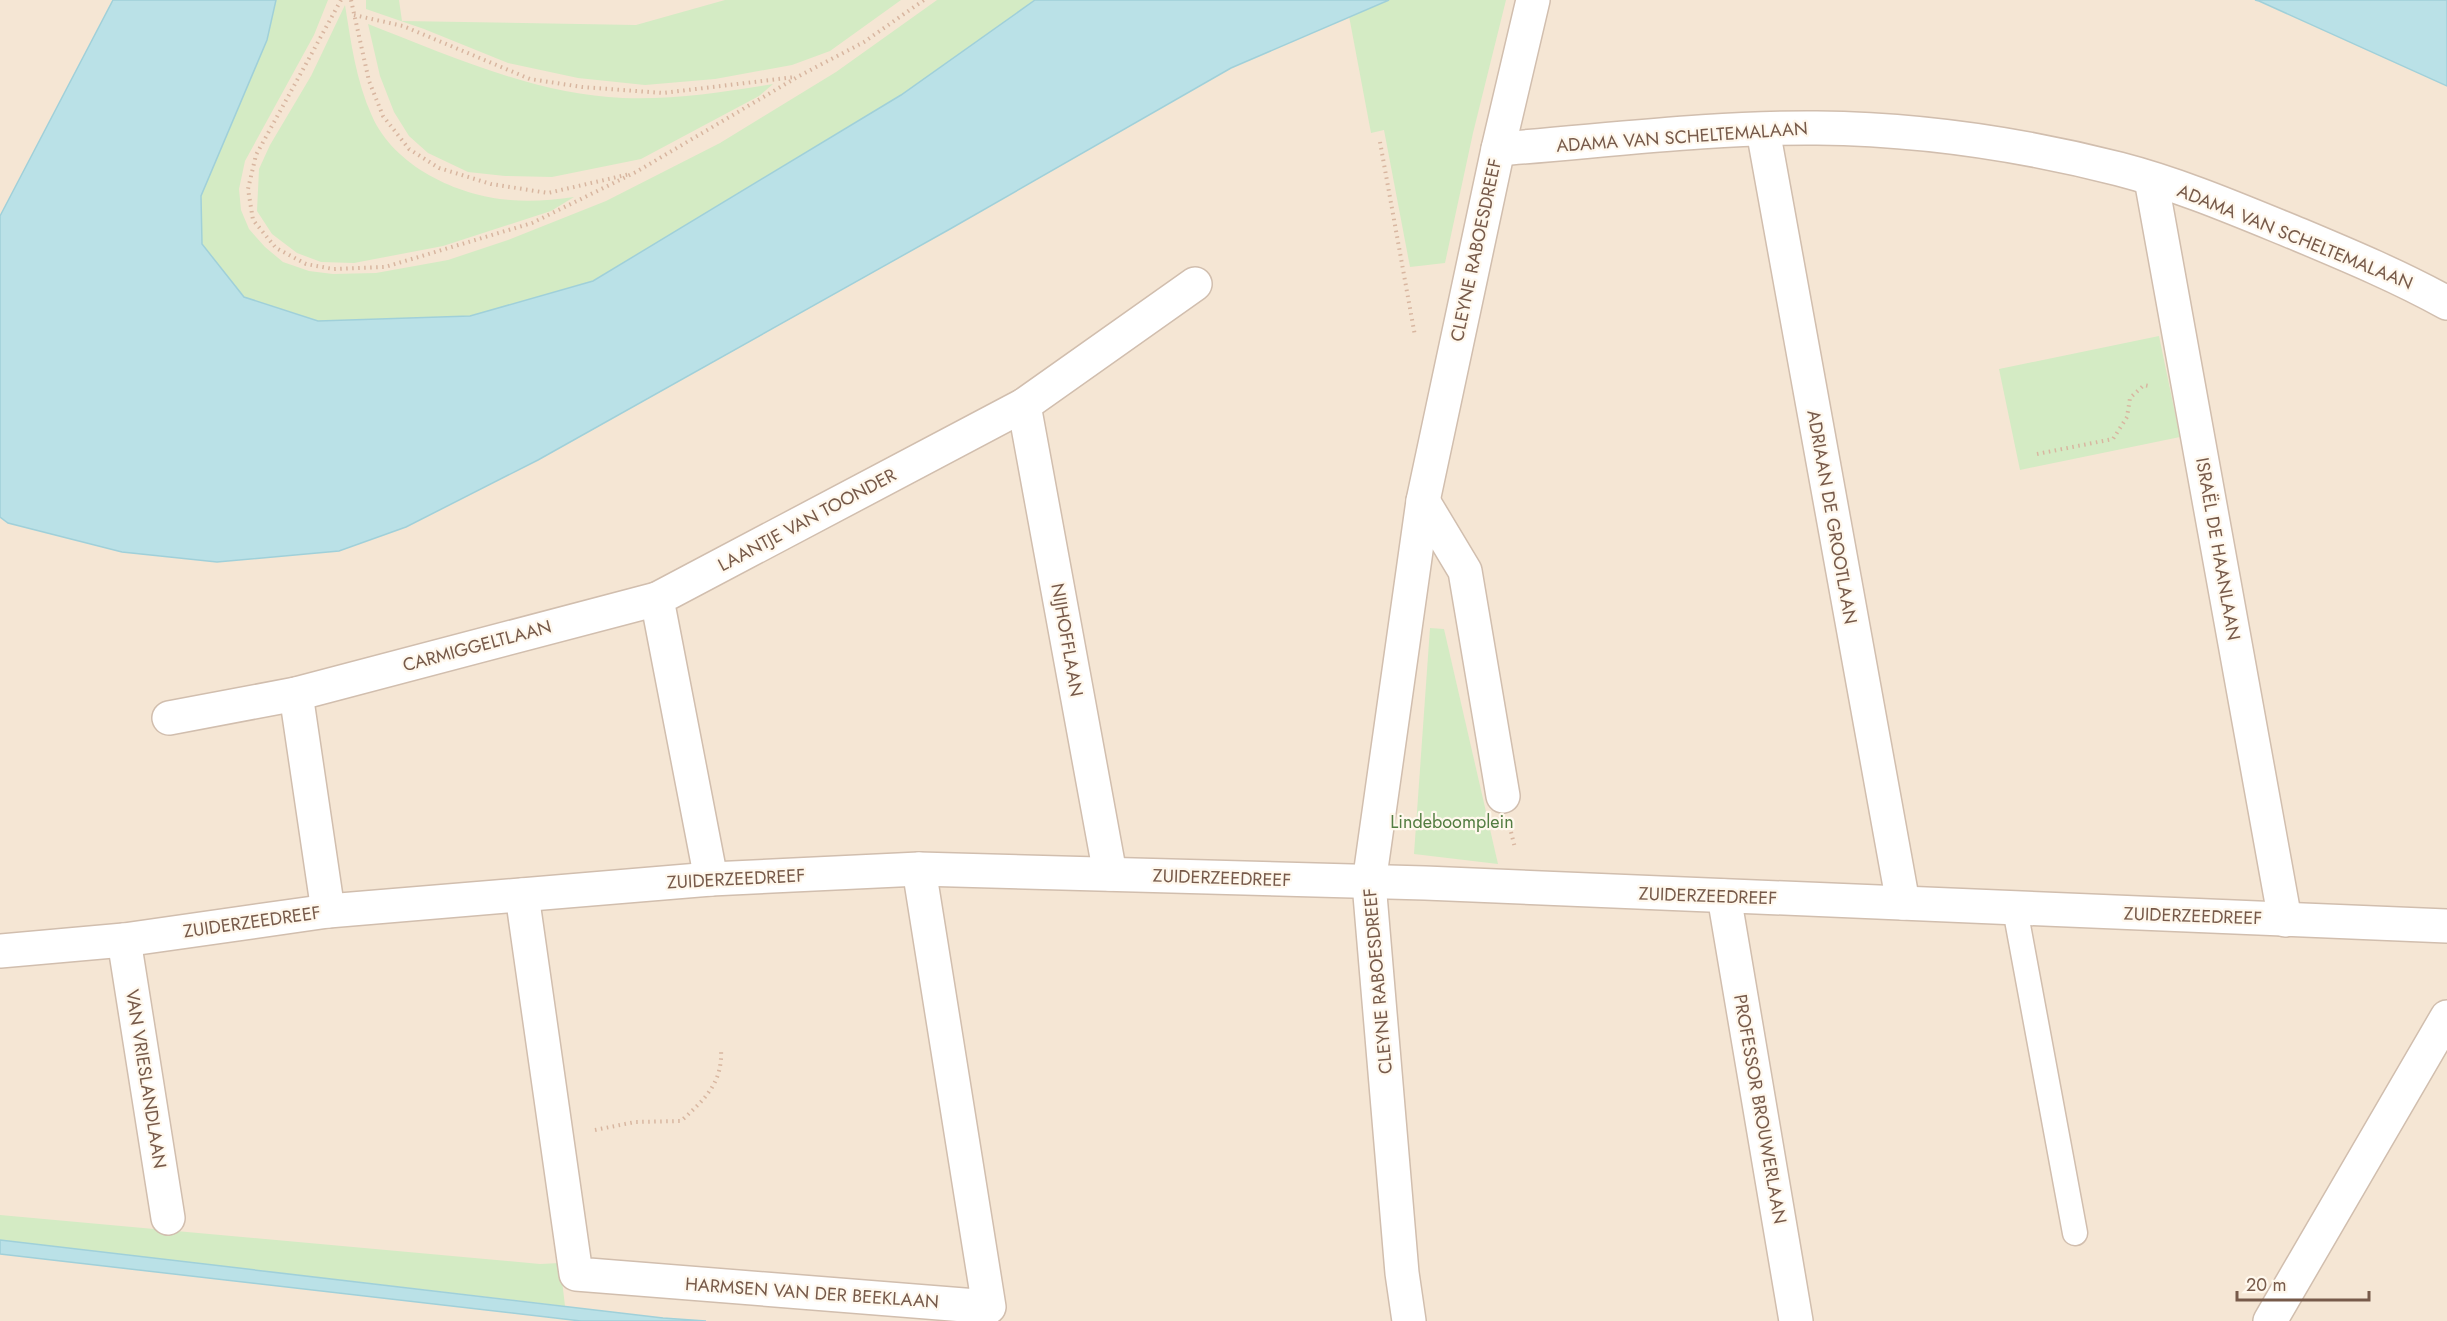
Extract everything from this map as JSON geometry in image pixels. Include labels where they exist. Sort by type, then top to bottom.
[{"type":"street","name":"CLEYNE RABOESDREEF","points":[[1409,1321],[1402,1273],[1369,883],[1423,501],[1498,149],[1533,0]]},
{"type":"street","name":"ADAMA VAN SCHELTEMALAAN","points":[[1498,149],[1721,131],[1817,128],[1890,131],[1960,138],[2120,169],[2225,204],[2346,254],[2417,286],[2447,303]]},
{"type":"street","name":"ADRIAAN DE GROOTLAAN","points":[[1762,130],[1903,903]]},
{"type":"street","name":"ISRAËL DE HAANLAAN","points":[[2151,179],[2285,920]]},
{"type":"street","name":"LAANTJE VAN TOONDER","points":[[657,599],[1024,405],[1195,284]]},
{"type":"street","name":"NIJHOFFLAAN","points":[[1024,405],[1110,874]]},
{"type":"street","points":[[1423,501],[1465,571],[1503,796]]},
{"type":"street","points":[[657,599],[711,879]]},
{"type":"street","name":"CARMIGGELTLAAN","points":[[169,718],[296,694],[657,599]]},
{"type":"street","points":[[296,694],[328,911]]},
{"type":"street","name":"ZUIDERZEEDREEF","points":[[0,951],[124,940],[328,911],[711,879],[919,869],[1524,888],[2447,926]]},
{"type":"street","name":"HARMSEN VAN DER BEEKLAAN","points":[[522,895],[576,1274],[989,1307],[919,869]]},
{"type":"street","name":"PROFESSOR BROUWERLAAN","points":[[1724,896],[1796,1321]]},
{"type":"street","name":"VAN VRIESLANDLAAN","points":[[124,940],[168,1218]]},
{"type":"street","points":[[2270,1321],[2447,1017]]},
{"type":"lane","points":[[2015,909],[2075,1233]]},
{"type":"path","points":[[341,0],[256,155],[248,189],[253,220],[276,248],[306,264],[333,269],[385,267],[532,223],[636,172],[799,76],[864,42],[924,0]]},
{"type":"path","points":[[351,0],[369,81],[383,116],[409,149],[439,168],[491,184],[548,193],[636,172]]},
{"type":"path","points":[[354,15],[403,26],[530,79],[582,87],[663,93],[799,76]]},
{"type":"path","points":[[1380,142],[1420,362],[1454,357]]},
{"type":"path","points":[[2037,454],[2113,439],[2127,417],[2130,398],[2144,385],[2158,387],[2188,381]]},
{"type":"path","points":[[1503,796],[1524,888]]},
{"type":"path","points":[[559,1152],[594,1130],[634,1122],[681,1121],[708,1097],[722,1063],[721,1049]]},
{"type":"shaded area","points":[[0,0],[2447,0],[2447,1321],[0,1321]]},
{"type":"green space","points":[[276,0],[328,0],[314,35],[245,161],[239,189],[241,210],[249,229],[283,262],[309,271],[333,274],[376,273],[448,260],[508,240],[606,201],[720,143],[836,72],[937,0],[1035,0],[901,95],[593,281],[470,316],[318,321],[244,297],[202,244],[201,196],[267,40]]},
{"type":"green space","points":[[366,0],[399,0],[402,21],[636,25],[725,0],[901,0],[830,51],[792,65],[715,79],[645,85],[578,78],[508,63],[424,29],[366,9]]},
{"type":"green space","points":[[1389,0],[1506,0],[1473,133],[1445,263],[1410,267],[1384,130],[1371,133],[1349,16]]},
{"type":"green space","points":[[345,5],[358,75],[366,103],[382,134],[395,150],[429,175],[469,192],[526,201],[574,197],[551,211],[443,246],[354,263],[321,262],[297,253],[272,234],[257,211],[259,169],[270,145],[311,76]]},
{"type":"green space","points":[[368,24],[493,72],[558,90],[590,95],[623,98],[680,97],[773,84],[759,96],[641,159],[552,177],[468,172],[428,153],[409,136],[394,112],[380,76]]},
{"type":"green space","points":[[2159,336],[2180,437],[2020,470],[1999,369]]},
{"type":"green space","name":"Lindeboomplein","points":[[1430,628],[1444,629],[1498,864],[1414,854]]},
{"type":"green space","points":[[0,1215],[540,1264],[560,1263],[565,1306],[0,1240]]},
{"type":"water","points":[[113,0],[276,0],[267,40],[201,196],[202,244],[244,297],[318,321],[470,316],[593,281],[901,95],[1035,0],[1389,0],[1231,68],[538,460],[406,527],[339,551],[217,562],[122,552],[8,523],[0,517],[0,216]]},
{"type":"water","points":[[2255,0],[2447,0],[2447,86],[2259,1]]},
{"type":"water","points":[[0,1240],[663,1318],[706,1321],[581,1321],[0,1254]]}]
